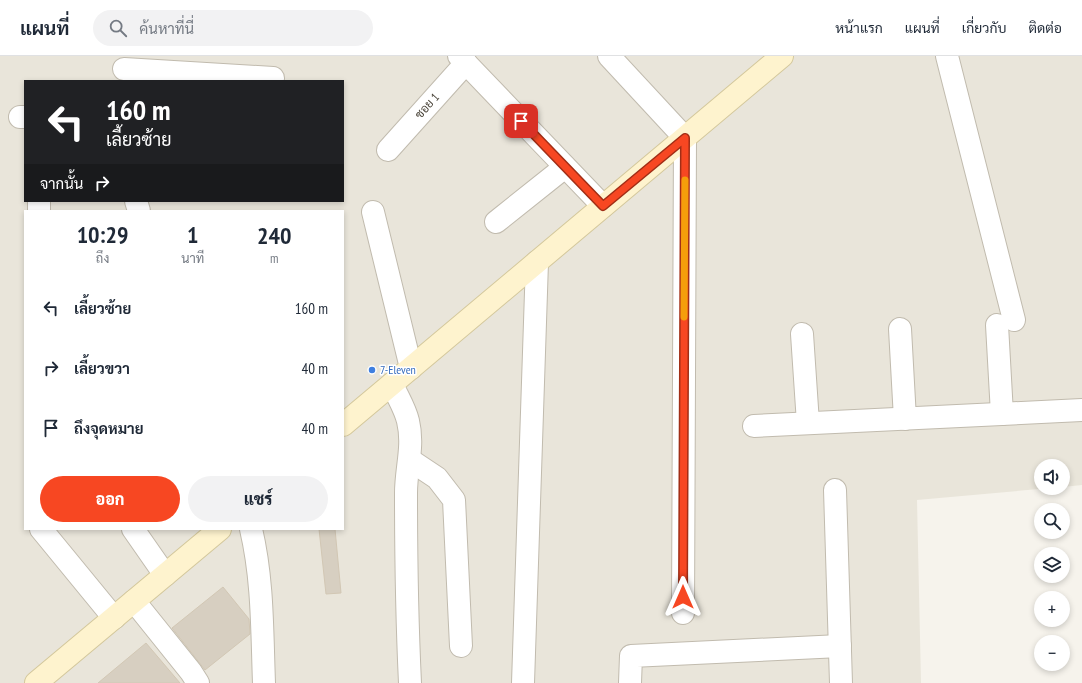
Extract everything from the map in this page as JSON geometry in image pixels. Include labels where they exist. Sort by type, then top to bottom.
[{"type":"main road","points":[[344,424],[782,56]]},
{"type":"main road","points":[[36,683],[219,530]]},
{"type":"street","points":[[609,56],[685,138],[683,613]]},
{"type":"street","points":[[946,56],[1005,323],[1002,414]]},
{"type":"street","points":[[463,60],[603,206]]},
{"type":"street","name":"ซอย 1","points":[[388,150],[463,60]]},
{"type":"street","points":[[124,69],[273,78]]},
{"type":"street","points":[[496,222],[565,167]]},
{"type":"street","points":[[373,212],[411,368]]},
{"type":"street","points":[[522,683],[537,262]]},
{"type":"street","points":[[900,329],[905,419]]},
{"type":"street","points":[[802,334],[808,423]]},
{"type":"street","points":[[392,384],[408,419],[411,438],[406,488],[406,580],[410,683]]},
{"type":"street","points":[[754,426],[1082,410]]},
{"type":"street","points":[[410,460],[437,478],[454,500],[462,646]]},
{"type":"street","points":[[835,490],[841,683]]},
{"type":"street","points":[[42,530],[114,618]]},
{"type":"street","points":[[134,530],[164,575]]},
{"type":"street","points":[[251,530],[260,579],[264,683]]},
{"type":"street","points":[[134,601],[191,672],[198,683]]},
{"type":"street","points":[[630,683],[631,656],[840,646]]},
{"type":"shaded area","points":[[0,56],[1082,56],[1082,485],[1070,486],[1070,459],[1034,459],[1034,489],[917,500],[921,683],[0,683]]},
{"type":"building","points":[[319,530],[335,530],[341,593],[326,594]]},
{"type":"building","points":[[223,587],[249,619],[250,634],[205,670],[172,628]]},
{"type":"building","points":[[146,643],[180,683],[98,683]]},
{"type":"slow traffic","points":[[684,317],[685,180]]},
{"type":"place","name":"7-Eleven","points":[[372,370]]},
{"type":"route","points":[[521,121],[603,206],[685,138],[683,597]]}]
